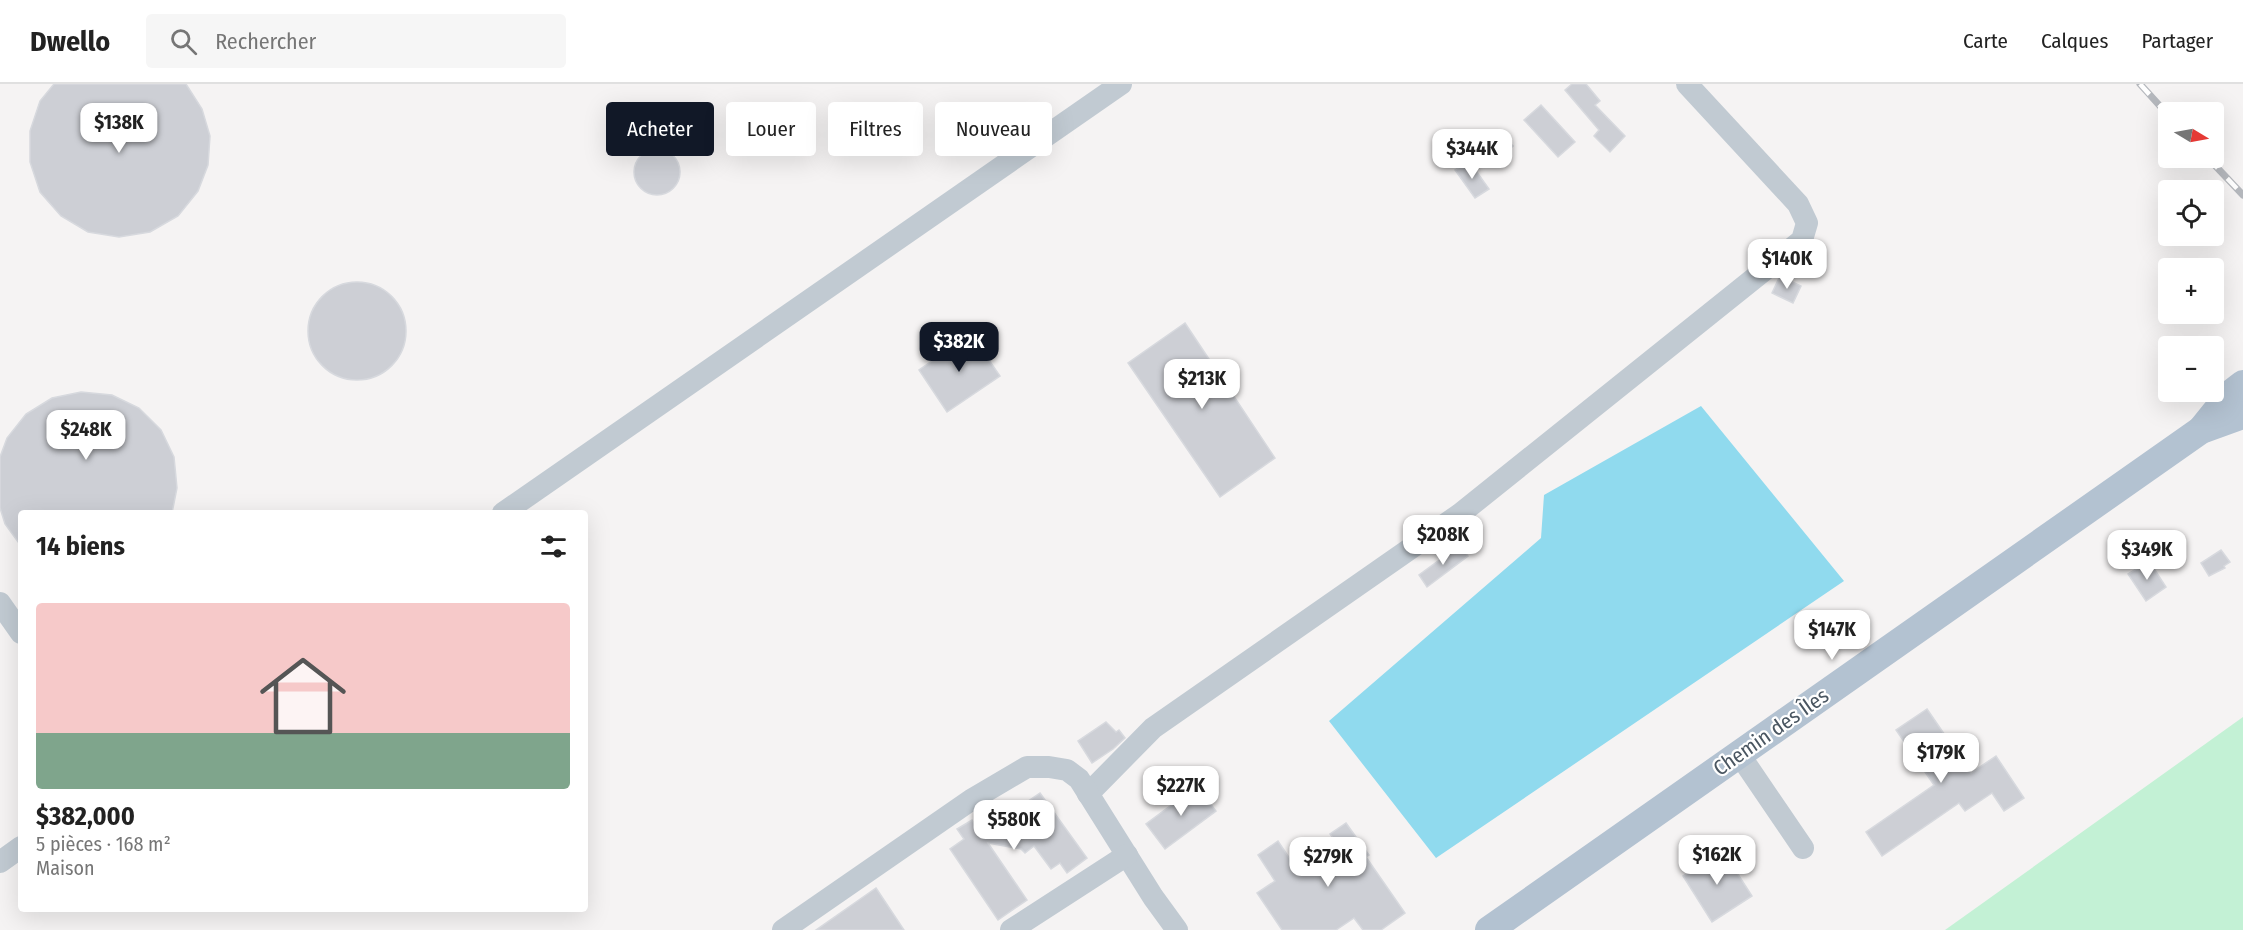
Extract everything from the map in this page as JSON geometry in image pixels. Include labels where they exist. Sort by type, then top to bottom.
[{"type":"main road","name":"Chemin des Îles","points":[[2201,430],[2230,394],[2243,384]]},
{"type":"main road","name":"Chemin des Îles","points":[[1489,930],[2201,430],[2243,415]]},
{"type":"lane","points":[[507,510],[1121,84]]},
{"type":"lane","points":[[1088,794],[1153,728],[1460,514],[1802,240],[1807,223],[1798,204],[1687,84]]},
{"type":"lane","points":[[0,603],[18,629]]},
{"type":"lane","points":[[1739,754],[1803,848]]},
{"type":"lane","points":[[783,930],[971,800],[1027,767],[1067,770],[1079,779],[1153,897],[1177,930]]},
{"type":"lane","points":[[0,862],[18,850]]},
{"type":"lane","points":[[1011,930],[1127,855]]},
{"type":"green space","points":[[2243,717],[2243,930],[1945,930]]},
{"type":"water","points":[[1701,406],[1844,581],[1436,858],[1329,721],[1541,538],[1544,495]]},
{"type":"building","points":[[54,84],[186,84],[202,109],[210,136],[208,165],[198,191],[178,216],[150,232],[119,237],[88,232],[61,216],[40,192],[30,162],[30,131],[40,101]]},
{"type":"building","points":[[1572,84],[1586,84],[1600,101],[1595,105],[1625,136],[1610,152],[1594,136],[1599,130],[1565,90]]},
{"type":"building","points":[[1541,105],[1575,142],[1558,157],[1524,120]]},
{"type":"building","points":[[1499,131],[1513,146],[1499,160],[1484,144]]},
{"type":"building","points":[[641,156],[673,156],[680,172],[678,181],[666,193],[657,195],[648,193],[636,181],[634,172]]},
{"type":"building","points":[[1469,161],[1489,189],[1475,198],[1455,170]]},
{"type":"building","points":[[1780,276],[1801,286],[1793,303],[1772,293]]},
{"type":"building","points":[[357,282],[376,286],[392,296],[402,312],[406,331],[402,350],[392,366],[376,376],[357,380],[338,376],[322,366],[312,350],[308,331],[312,312],[322,296],[338,286]]},
{"type":"building","points":[[1185,323],[1275,458],[1220,497],[1128,363]]},
{"type":"building","points":[[971,334],[1000,376],[947,412],[919,370]]},
{"type":"building","points":[[81,392],[112,395],[139,408],[161,430],[174,457],[177,488],[173,510],[18,510],[18,542],[5,524],[0,508],[0,457],[7,438],[26,414],[52,398]]},
{"type":"building","points":[[1460,545],[1468,556],[1427,587],[1419,575]]},
{"type":"building","points":[[2221,550],[2230,562],[2224,566],[2225,568],[2209,576],[2201,563]]},
{"type":"building","points":[[2149,561],[2166,587],[2146,601],[2128,574]]},
{"type":"building","points":[[1927,709],[1971,773],[1996,756],[2024,798],[2004,811],[1992,793],[1965,811],[1959,803],[1882,856],[1866,832],[1934,785],[1896,730]]},
{"type":"building","points":[[1106,722],[1116,732],[1119,730],[1125,738],[1092,763],[1078,741]]},
{"type":"building","points":[[1197,786],[1216,811],[1165,849],[1146,824]]},
{"type":"building","points":[[1040,793],[1087,858],[1067,873],[1060,863],[1051,869],[1034,846],[1025,853],[1021,849],[988,843],[1027,900],[998,920],[950,849],[964,839],[957,829],[972,820],[980,832],[1007,812],[1008,815]]},
{"type":"building","points":[[1346,823],[1369,855],[1366,857],[1405,913],[1381,930],[1363,930],[1354,918],[1336,930],[1282,930],[1257,893],[1275,881],[1258,855],[1278,841],[1294,865],[1333,838],[1330,834]]},
{"type":"building","points":[[1723,851],[1752,896],[1712,922],[1683,876]]},
{"type":"building","points":[[876,888],[904,930],[816,930]]},
{"type":"railway","points":[[2140,84],[2158,104]]},
{"type":"railway","points":[[2217,168],[2243,195]]}]
